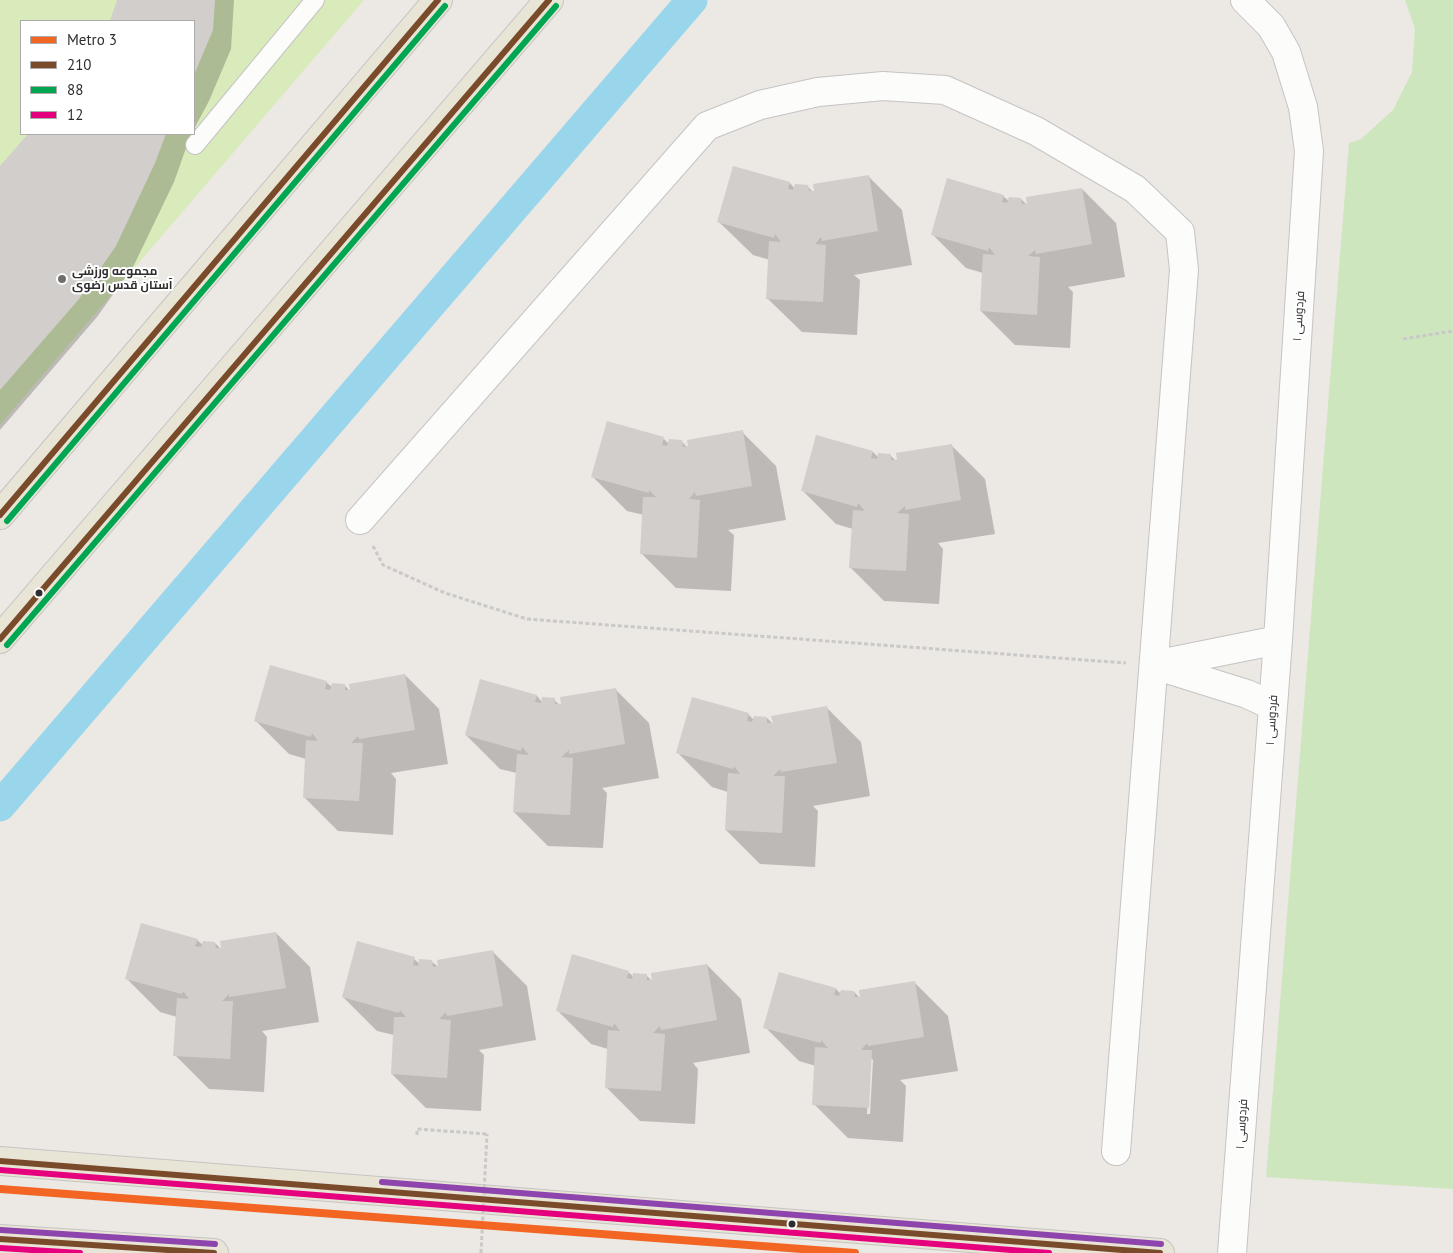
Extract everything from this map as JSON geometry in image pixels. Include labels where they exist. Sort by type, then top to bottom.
[{"type":"main road","points":[[0,515],[438,0]]},
{"type":"main road","points":[[0,639],[549,0]]},
{"type":"main road","points":[[0,1161],[1160,1253]]},
{"type":"main road","points":[[0,1239],[214,1253]]},
{"type":"street","name":"فردوسی ۱","points":[[1232,1253],[1278,640],[1310,151],[1304,107],[1297,80],[1286,52],[1271,26],[1245,0]]},
{"type":"street","points":[[360,520],[707,126],[760,105],[818,92],[883,86],[946,90],[1036,131],[1136,189],[1180,232],[1184,270],[1116,1151]]},
{"type":"street","points":[[1154,665],[1278,640]]},
{"type":"street","points":[[1154,665],[1248,694],[1273,706]]},
{"type":"lane","points":[[195,145],[314,0]]},
{"type":"path","points":[[1403,339],[1453,331]]},
{"type":"path","points":[[360,520],[384,565],[445,593],[528,619],[1154,665]]},
{"type":"path","points":[[417,1135],[418,1129],[488,1134],[481,1253]]},
{"type":"green space","name":"مجموعه ورزشی آستان قدس رضوی","points":[[0,0],[364,0],[0,425]]},
{"type":"green space","points":[[1405,0],[1453,0],[1453,1189],[1266,1177],[1349,143],[1361,139],[1393,110],[1412,72],[1415,29]]},
{"type":"building","points":[[117,0],[215,0],[213,30],[195,73],[195,20],[110,20]]},
{"type":"building","points":[[27,135],[166,135],[155,163],[116,246],[79,299],[0,390],[0,166]]},
{"type":"building","points":[[733,166],[790,182],[788,189],[793,190],[795,184],[808,185],[809,191],[814,191],[813,184],[869,175],[878,231],[822,241],[821,237],[815,244],[826,245],[823,302],[766,299],[769,241],[781,242],[775,234],[774,238],[717,222]]},
{"type":"building","points":[[947,178],[1004,195],[1002,202],[1007,203],[1009,197],[1021,198],[1022,204],[1027,204],[1026,197],[1082,188],[1092,244],[1036,254],[1035,250],[1028,256],[1040,257],[1037,315],[980,311],[983,254],[995,255],[989,247],[988,251],[931,235]]},
{"type":"building","points":[[607,421],[664,437],[662,445],[667,446],[669,439],[682,440],[683,447],[688,446],[687,440],[743,430],[752,486],[696,496],[695,492],[689,499],[700,500],[697,558],[640,554],[643,497],[656,497],[649,490],[649,493],[591,477]]},
{"type":"building","points":[[816,435],[873,451],[871,458],[877,459],[878,453],[891,454],[891,460],[897,460],[896,453],[952,444],[961,500],[905,510],[905,506],[897,513],[909,514],[906,571],[849,568],[853,510],[865,511],[858,503],[857,507],[801,491]]},
{"type":"building","points":[[270,665],[327,681],[325,689],[330,690],[332,683],[345,684],[345,690],[350,690],[349,684],[405,674],[415,730],[359,739],[358,736],[351,743],[363,743],[359,801],[303,798],[306,740],[318,741],[312,733],[311,737],[254,721]]},
{"type":"building","points":[[480,679],[537,695],[535,702],[541,703],[542,697],[555,698],[555,704],[561,704],[560,697],[616,688],[625,744],[569,754],[569,750],[561,757],[573,758],[570,815],[513,812],[517,754],[529,755],[522,747],[521,751],[465,735]]},
{"type":"building","points":[[692,697],[749,713],[747,721],[752,722],[754,716],[767,717],[767,723],[773,723],[771,716],[827,706],[837,763],[781,772],[780,769],[773,776],[785,776],[782,833],[725,830],[728,773],[740,774],[734,766],[733,769],[676,753]]},
{"type":"building","points":[[141,923],[198,939],[195,946],[201,947],[203,941],[215,942],[216,948],[221,948],[220,941],[276,932],[286,988],[229,997],[229,994],[222,1001],[233,1001],[230,1059],[173,1056],[177,998],[189,999],[183,991],[182,994],[125,979]]},
{"type":"building","points":[[357,941],[415,957],[413,965],[418,966],[419,959],[432,960],[433,967],[438,966],[437,960],[493,950],[503,1006],[447,1016],[446,1012],[439,1019],[451,1020],[447,1078],[391,1074],[394,1017],[406,1017],[400,1010],[399,1013],[342,997]]},
{"type":"building","points":[[572,954],[629,971],[627,978],[632,979],[633,973],[647,974],[647,980],[652,980],[651,973],[707,964],[717,1020],[661,1030],[660,1026],[653,1033],[665,1034],[661,1091],[605,1088],[608,1030],[620,1031],[614,1023],[613,1027],[556,1011]]},
{"type":"building","points":[[779,972],[836,988],[834,995],[839,996],[841,990],[854,991],[855,997],[860,997],[859,990],[915,981],[924,1037],[868,1046],[867,1043],[861,1050],[872,1050],[869,1108],[812,1105],[815,1047],[828,1048],[821,1040],[821,1043],[763,1028]]},
{"type":"waterway","points":[[0,806],[692,0]]},
{"type":"metro line","name":"3","points":[[0,1189],[855,1253]]},
{"type":"transit line","name":"210","points":[[0,515],[438,0]]},
{"type":"transit line","name":"210","points":[[0,639],[549,0]]},
{"type":"transit line","name":"88","points":[[7,521],[445,6]]},
{"type":"transit line","name":"88","points":[[7,645],[556,6]]},
{"type":"transit line","name":"210","points":[[0,1161],[1160,1253]]},
{"type":"transit line","name":"12","points":[[0,1170],[1049,1253]]},
{"type":"transit line","points":[[382,1182],[1161,1244]]},
{"type":"transit line","points":[[1,1230],[215,1244]]},
{"type":"transit line","name":"210","points":[[0,1239],[214,1253]]},
{"type":"transit line","name":"12","points":[[0,1248],[80,1253]]},
{"type":"place","name":"مجموعه ورزشی آستان قدس رضوی","points":[[62,279]]}]
